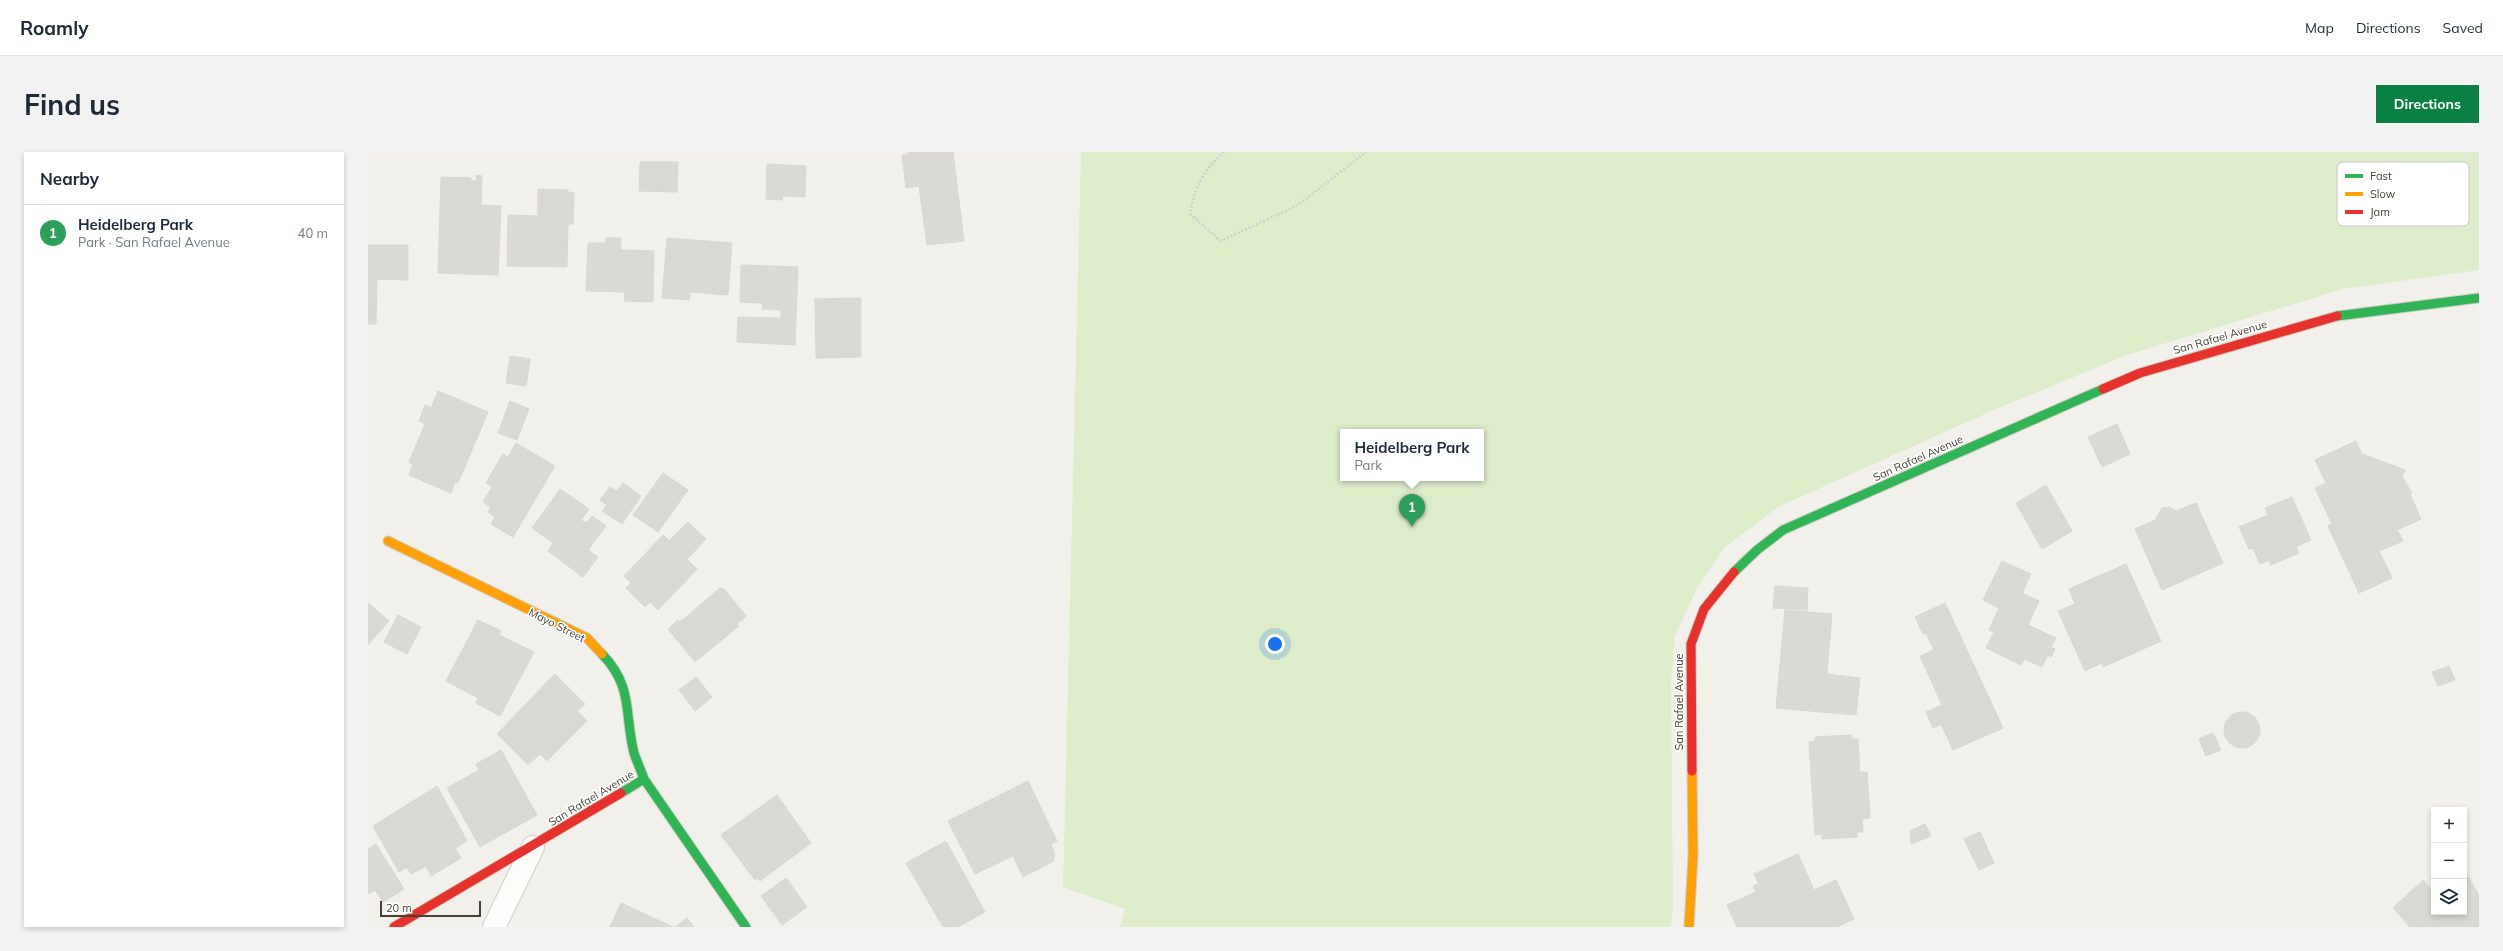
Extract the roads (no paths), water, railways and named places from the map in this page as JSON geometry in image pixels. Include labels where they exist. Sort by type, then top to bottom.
[{"type":"street","name":"San Rafael Avenue","points":[[1689,927],[1693,855],[1691,644],[1704,609],[1727,579],[1757,550],[1783,530],[2140,373],[2343,314],[2479,298]]},
{"type":"street","name":"Mayo Street","points":[[388,541],[587,638],[610,662],[624,688],[630,716],[634,752],[644,779]]},
{"type":"street","name":"San Rafael Avenue","points":[[394,927],[533,847],[644,779],[746,927]]},
{"type":"street","points":[[494,927],[533,847]]},
{"type":"place","name":"Heidelberg Park","points":[[1412,527]]}]
